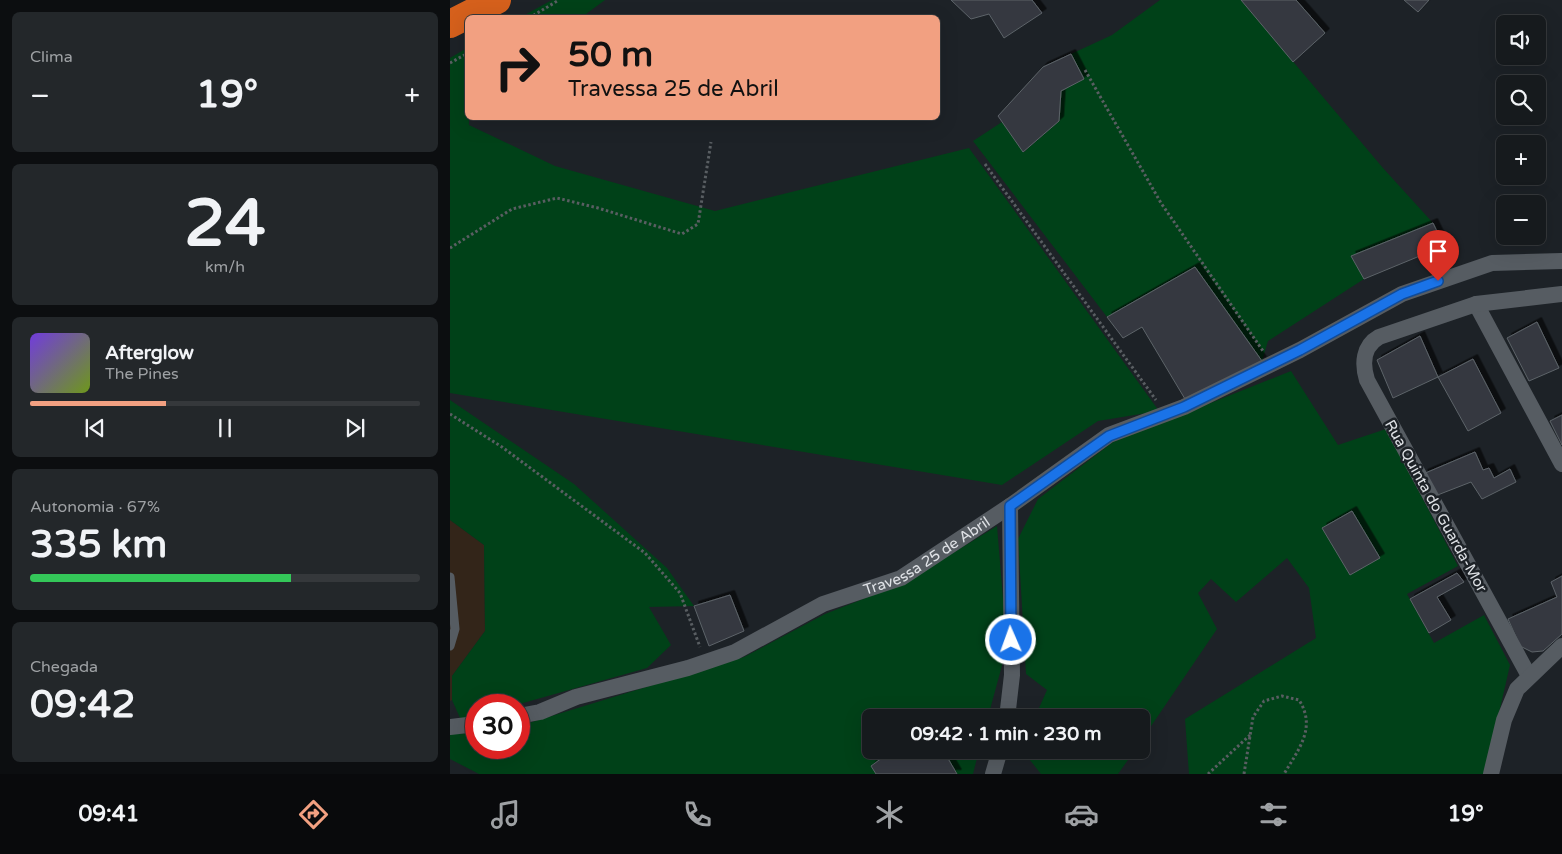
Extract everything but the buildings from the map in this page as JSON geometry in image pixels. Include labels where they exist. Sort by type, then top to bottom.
[{"type":"highway","points":[[468,15],[497,0]]},
{"type":"highway","points":[[480,15],[502,0]]},
{"type":"highway","points":[[450,24],[465,16]]},
{"type":"highway","points":[[450,34],[465,25]]},
{"type":"street","name":"Travessa 25 de Abril","points":[[530,714],[576,698],[735,652],[823,604],[901,578],[1010,506],[1109,436],[1166,414],[1273,364],[1402,294],[1492,263],[1562,261]]},
{"type":"street","points":[[1562,294],[1476,304],[1562,464]]},
{"type":"street","name":"Rua Quinta do Guarda-Mor","points":[[1476,304],[1379,337],[1371,343],[1366,354],[1364,366],[1367,380],[1529,676]]},
{"type":"street","points":[[1008,709],[1012,675],[1010,506]]},
{"type":"street","points":[[1491,774],[1510,703],[1517,689],[1562,646]]},
{"type":"street","points":[[450,727],[465,725]]},
{"type":"street","points":[[993,774],[997,759]]},
{"type":"lane","points":[[450,578],[455,630],[450,646]]},
{"type":"path","points":[[534,15],[559,0]]},
{"type":"path","points":[[450,63],[465,55]]},
{"type":"path","points":[[1085,70],[1161,203],[1273,364]]},
{"type":"path","points":[[450,248],[512,209],[557,198],[598,208],[682,234],[698,224],[711,142]]},
{"type":"path","points":[[985,164],[1166,414]]},
{"type":"path","points":[[450,414],[502,447],[645,553],[680,593],[705,662]]},
{"type":"path","points":[[1244,774],[1254,717],[1264,701],[1282,696],[1299,700],[1305,709],[1307,734],[1284,774]]},
{"type":"path","points":[[1208,774],[1250,735]]},
{"type":"shaded area","points":[[450,520],[484,545],[485,631],[452,676],[452,700],[450,701]]},
{"type":"green space","points":[[552,0],[605,0],[585,15],[525,15]]},
{"type":"green space","points":[[1160,0],[1241,0],[1383,168],[1433,223],[1352,256],[1364,279],[1268,341],[1262,361],[1195,268],[1107,317],[973,141],[1002,122],[1024,152],[1059,121],[1061,91],[1084,79],[1071,54],[1112,35]]},
{"type":"green space","points":[[465,49],[465,120],[469,120],[469,125],[555,166],[715,211],[969,148],[1159,411],[1098,421],[1002,485],[450,393],[450,58]]},
{"type":"green space","points":[[1291,371],[1338,445],[1386,429],[1458,566],[1407,594],[1434,643],[1484,615],[1510,665],[1485,774],[1189,774],[1185,719],[1316,638],[1309,588],[1287,558],[1236,602],[1211,579],[1198,593],[1217,629],[1150,728],[1150,709],[1039,709],[1047,690],[1026,674],[1018,539],[1038,499],[1113,442]]},
{"type":"green space","points":[[450,400],[574,484],[667,568],[694,606],[649,607],[671,645],[647,668],[530,701],[530,694],[465,694],[465,719],[461,720],[452,700],[452,676],[485,631],[484,545],[450,520]]},
{"type":"green space","points":[[997,526],[1007,647],[990,709],[862,709],[862,759],[881,759],[871,766],[876,774],[479,774],[450,759],[450,734],[465,733],[465,759],[530,759],[530,723],[744,657],[825,614],[904,583]]},
{"type":"green space","points":[[948,759],[977,759],[973,774],[957,774]]},
{"type":"green space","points":[[1029,759],[1129,759],[1118,774],[1041,774]]},
{"type":"route","points":[[1011,640],[1010,506],[1109,436],[1184,407],[1300,350],[1402,294],[1438,281]]}]
